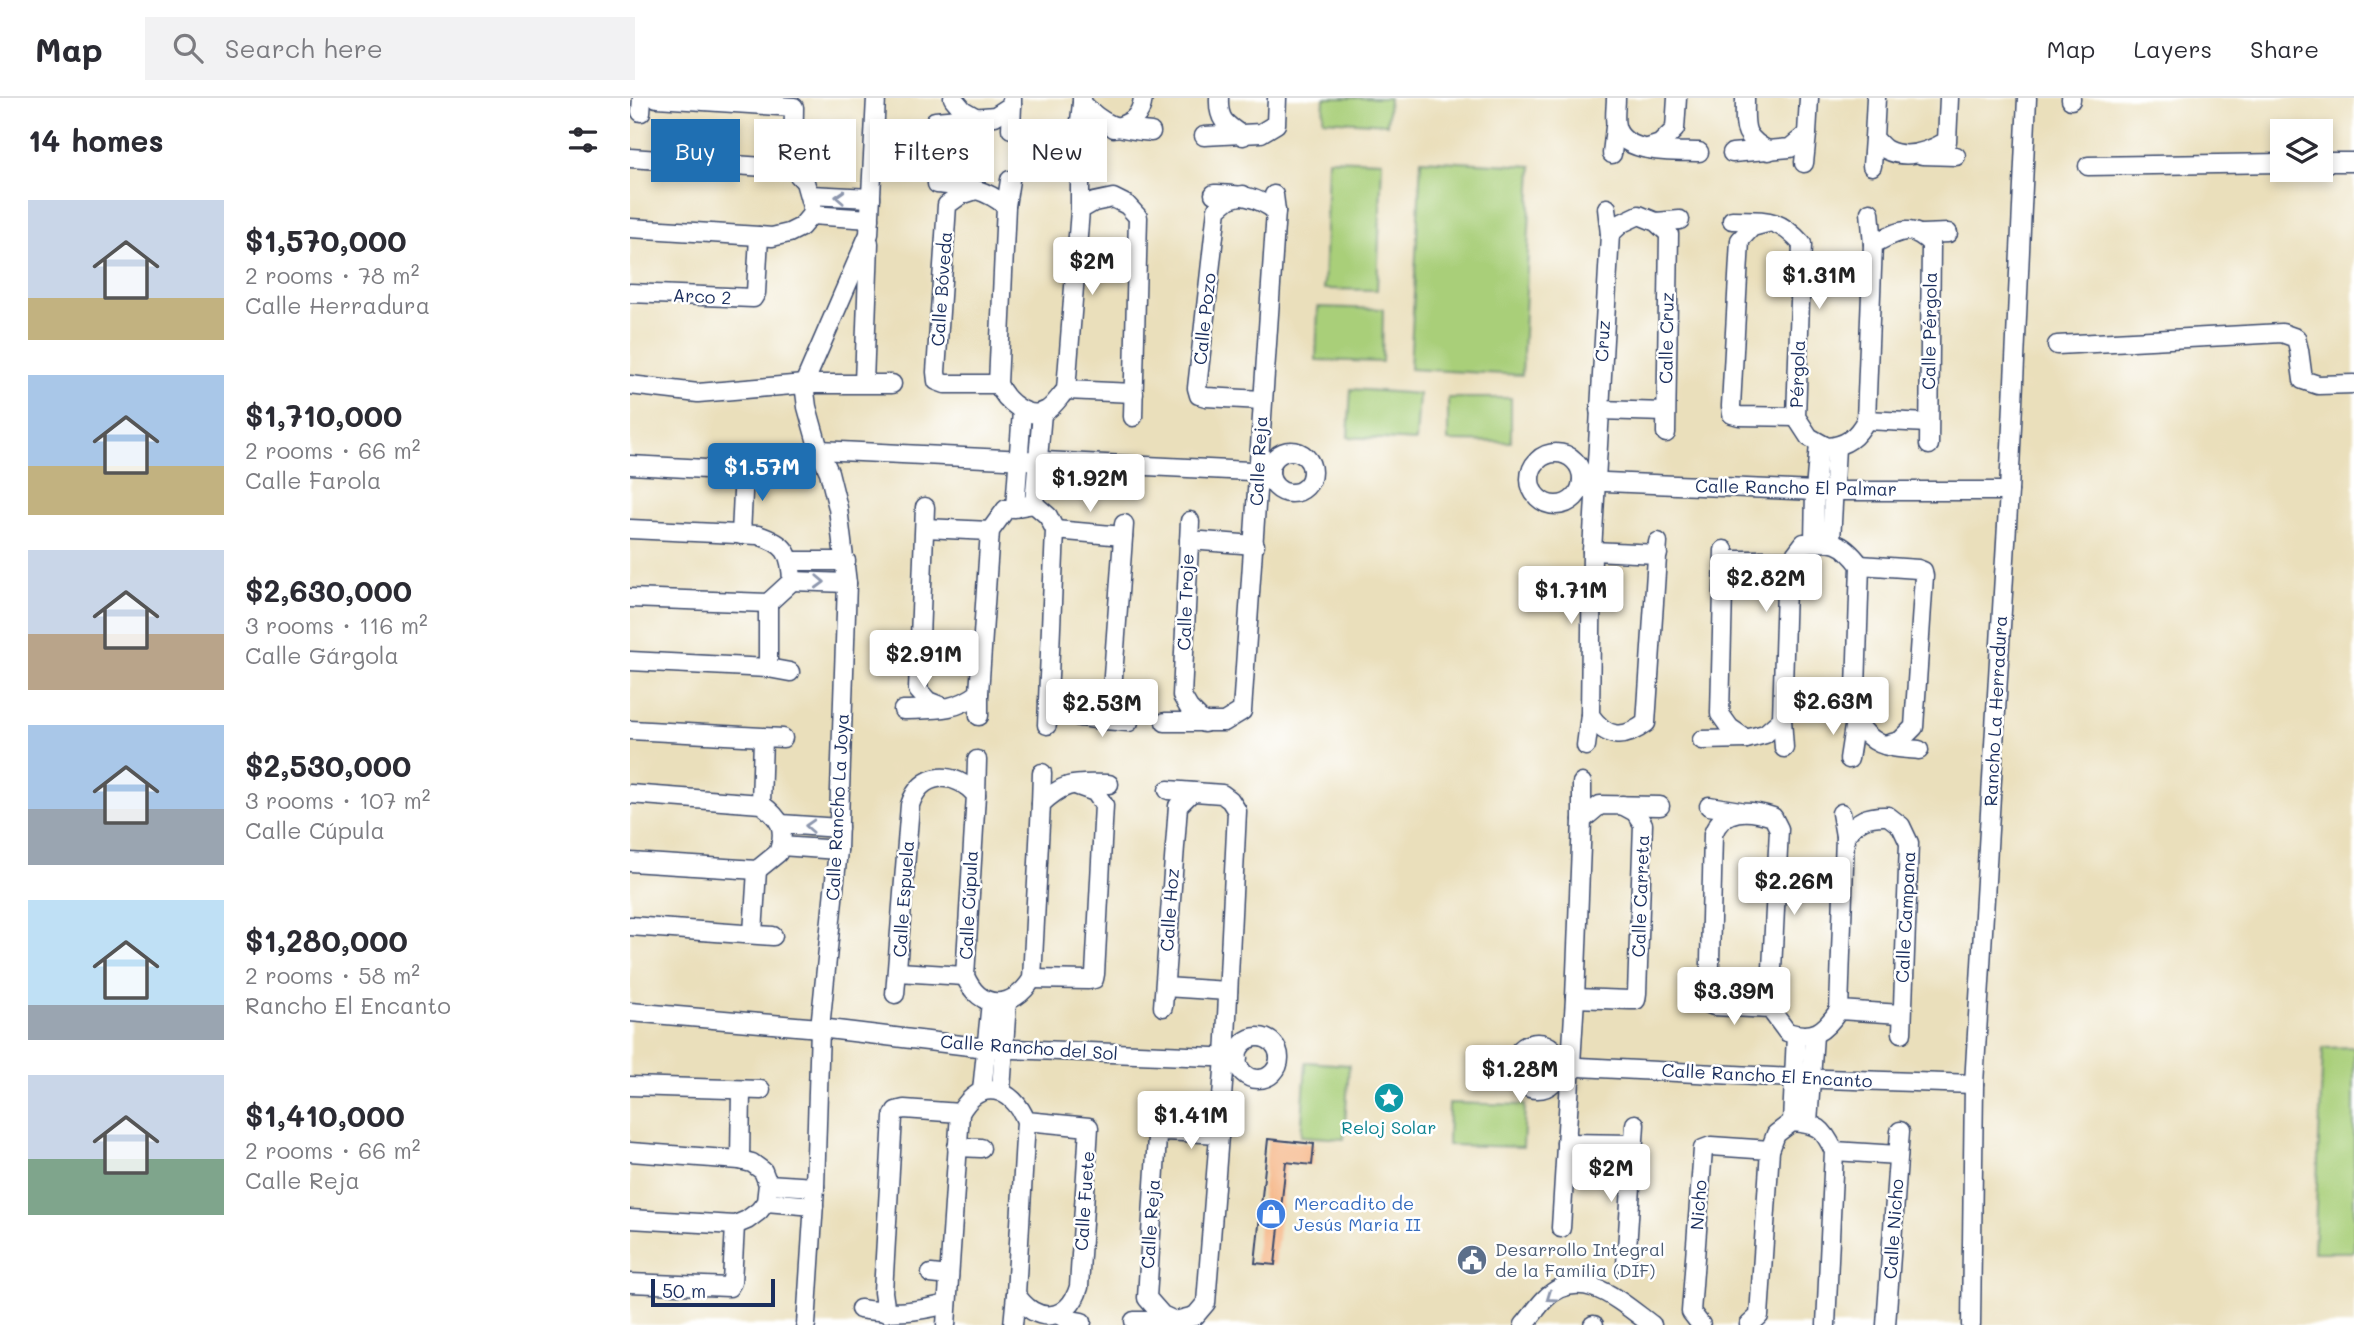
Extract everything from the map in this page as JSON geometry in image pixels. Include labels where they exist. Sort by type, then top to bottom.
[{"type":"street","points":[[657,98],[794,107],[794,119]]},
{"type":"street","points":[[864,383],[876,98]]},
{"type":"street","points":[[953,98],[963,110],[977,118]]},
{"type":"street","points":[[1114,128],[1130,123],[1142,109],[1143,98]]},
{"type":"street","points":[[1219,98],[1218,114],[1228,127],[1243,135]]},
{"type":"street","points":[[1204,136],[1261,133],[1276,124],[1277,98]]},
{"type":"street","points":[[1612,154],[1616,98]]},
{"type":"street","points":[[1645,149],[1660,144],[1675,129],[1677,98]]},
{"type":"street","points":[[1745,98],[1745,127],[1753,142],[1769,151]]},
{"type":"street","points":[[1804,163],[1809,98]]},
{"type":"street","points":[[1872,166],[1876,98]]},
{"type":"street","points":[[1912,154],[1932,150],[1947,141],[1949,98]]},
{"type":"street","name":"Rancho La Herradura","points":[[1971,1325],[1974,1084],[2009,491],[2027,98]]},
{"type":"street","points":[[1082,101],[1095,117],[1114,128],[1151,132]]},
{"type":"street","points":[[1080,119],[1082,101]]},
{"type":"street","points":[[963,119],[995,116],[1012,102]]},
{"type":"street","points":[[1615,127],[1626,142],[1645,149],[1699,152]]},
{"type":"street","points":[[1732,153],[1790,148],[1807,134]]},
{"type":"street","points":[[1874,138],[1887,150],[1956,156]]},
{"type":"street","points":[[636,154],[754,165]]},
{"type":"street","points":[[2333,162],[2354,162]]},
{"type":"street","points":[[2088,166],[2270,163]]},
{"type":"street","points":[[630,228],[759,236],[789,233],[801,227],[811,215],[810,195],[804,182]]},
{"type":"street","points":[[1010,182],[998,233],[998,384],[1002,393],[1022,411],[1042,413],[1066,390]]},
{"type":"street","points":[[1066,390],[1060,362],[1080,210],[1080,183]]},
{"type":"street","points":[[937,184],[979,189],[1006,206]]},
{"type":"street","name":"Calle Bóveda","points":[[979,189],[961,195],[947,205],[951,228],[937,381],[945,384],[998,384]]},
{"type":"street","points":[[1214,194],[1243,195]]},
{"type":"street","points":[[810,195],[871,198]]},
{"type":"street","name":"Calle Reja","points":[[1204,723],[1224,722],[1242,711],[1238,663],[1265,472],[1262,400],[1275,203],[1243,195]]},
{"type":"street","name":"Calle Pozo","points":[[1243,195],[1228,199],[1217,209],[1197,388],[1199,395],[1206,397],[1262,400]]},
{"type":"street","points":[[1080,210],[1094,202],[1112,198],[1126,205],[1138,217],[1133,417]]},
{"type":"street","name":"Cruz","points":[[1586,746],[1596,671],[1589,482],[1599,410],[1610,234],[1607,208]]},
{"type":"street","points":[[1827,446],[1851,441],[1866,420],[1873,244],[1870,212]]},
{"type":"street","points":[[811,215],[869,227]]},
{"type":"street","points":[[1610,234],[1622,223],[1647,219],[1680,220]]},
{"type":"street","name":"Calle Cruz","points":[[1647,219],[1669,233],[1665,412]]},
{"type":"street","points":[[1732,220],[1770,222],[1787,228],[1801,244]]},
{"type":"street","points":[[1801,221],[1801,244]]},
{"type":"street","name":"Pérgola","points":[[1770,222],[1752,227],[1740,240],[1732,414],[1796,417]]},
{"type":"street","points":[[804,383],[869,227]]},
{"type":"street","points":[[1873,244],[1892,234],[1910,229],[1922,234],[1948,233]]},
{"type":"street","name":"Calle Pérgola","points":[[1922,234],[1931,244],[1929,445]]},
{"type":"street","name":"Arco 2","points":[[630,293],[753,298],[756,293],[759,236]]},
{"type":"street","name":"Pérgola","points":[[1801,244],[1796,417],[1809,437],[1827,446]]},
{"type":"street","points":[[2057,345],[2281,333],[2295,338],[2300,350],[2303,380],[2318,385],[2354,384]]},
{"type":"street","points":[[999,360],[1018,361]]},
{"type":"street","points":[[630,385],[698,393],[804,383],[892,384]]},
{"type":"street","name":"Calle Rancho La Joya","points":[[804,383],[807,407],[838,508],[847,583],[838,850],[820,1028],[815,1187],[806,1325]]},
{"type":"street","points":[[1066,390],[1134,393]]},
{"type":"street","points":[[1599,410],[1665,412],[1667,433]]},
{"type":"street","points":[[1022,411],[1018,461],[1024,506]]},
{"type":"street","points":[[1024,506],[1037,462],[1042,413]]},
{"type":"street","points":[[1866,420],[1928,423]]},
{"type":"street","points":[[1823,542],[1815,491],[1827,446]]},
{"type":"street","points":[[1823,542],[1833,491],[1827,446]]},
{"type":"street","points":[[819,450],[1265,472]]},
{"type":"street","points":[[630,465],[744,471],[741,536]]},
{"type":"street","name":"Calle Rancho El Palmar","points":[[1589,482],[1815,491],[2009,491]]},
{"type":"street","points":[[979,716],[979,693],[972,671],[996,560],[990,531],[1006,509],[1024,506],[1048,516],[1055,530],[1046,561],[1055,677],[1048,701],[1047,726]]},
{"type":"street","points":[[925,507],[925,669],[918,690],[928,701],[946,708]]},
{"type":"street","points":[[1189,540],[1190,521]]},
{"type":"street","points":[[925,528],[990,531]]},
{"type":"street","points":[[630,529],[758,535],[783,547],[792,561],[792,581]]},
{"type":"street","points":[[1055,530],[1124,530],[1107,680],[1111,704],[1097,713],[1079,717]]},
{"type":"street","name":"Calle Troje","points":[[1204,723],[1189,708],[1182,696],[1193,656],[1189,540],[1255,545]]},
{"type":"street","points":[[1784,748],[1782,719],[1795,588],[1791,560],[1804,543],[1823,542],[1841,544],[1860,565],[1923,571],[1914,727],[1900,741],[1882,746]]},
{"type":"street","points":[[1590,715],[1600,728],[1615,734],[1632,733],[1646,723],[1644,674],[1658,548],[1592,551]]},
{"type":"street","points":[[1746,739],[1730,728],[1720,714],[1724,555],[1791,560]]},
{"type":"street","points":[[792,561],[846,561]]},
{"type":"street","points":[[1849,759],[1855,720],[1849,588],[1860,565]]},
{"type":"street","points":[[630,598],[768,603],[792,581],[847,583]]},
{"type":"street","points":[[768,603],[768,668]]},
{"type":"street","points":[[630,661],[768,668],[790,672]]},
{"type":"street","points":[[903,710],[946,708],[965,704],[979,693]]},
{"type":"street","points":[[1048,701],[1062,712],[1079,717],[1129,722]]},
{"type":"street","points":[[1702,740],[1746,739],[1765,734],[1782,719]]},
{"type":"street","points":[[1855,720],[1865,735],[1882,746],[1919,750]]},
{"type":"street","points":[[1164,722],[1204,723]]},
{"type":"street","points":[[630,730],[783,738]]},
{"type":"street","points":[[761,804],[763,738]]},
{"type":"street","name":"Calle Cúpula","points":[[977,760],[976,795],[967,819],[965,976],[976,994],[999,1002]]},
{"type":"street","points":[[991,1091],[999,1002],[1026,989],[1032,979],[1045,816],[1042,772]]},
{"type":"street","name":"Calle Espuela","points":[[965,976],[898,972],[915,816],[910,805],[916,790],[925,782],[943,778],[961,782],[976,795]]},
{"type":"street","points":[[1560,1228],[1566,1143],[1565,1066],[1575,998],[1582,783]]},
{"type":"street","points":[[1045,816],[1056,789],[1075,784],[1108,784]]},
{"type":"street","points":[[1032,979],[1094,979],[1098,824],[1104,805],[1095,792],[1075,784]]},
{"type":"street","points":[[1134,1321],[1175,1321],[1195,1316],[1206,1303],[1200,1284],[1231,1058],[1228,991],[1237,811],[1222,793],[1168,790]]},
{"type":"street","name":"Calle Hoz","points":[[1163,1007],[1178,806],[1200,792]]},
{"type":"street","points":[[630,794],[761,804],[782,824],[778,853],[757,870],[630,862]]},
{"type":"street","name":"Calle Carreta","points":[[1575,998],[1636,1000],[1643,824],[1635,812],[1619,804]]},
{"type":"street","points":[[1582,820],[1600,805],[1660,806]]},
{"type":"street","points":[[1709,806],[1773,817],[1779,829],[1770,1009],[1787,1032],[1806,1035],[1828,1026],[1839,1010],[1845,836],[1842,813]]},
{"type":"street","points":[[1743,811],[1717,822],[1713,834],[1709,1004],[1770,1009]]},
{"type":"street","name":"Calle Campana","points":[[1845,836],[1856,822],[1867,817],[1888,816],[1900,826],[1909,843],[1901,1014]]},
{"type":"street","points":[[782,824],[839,828]]},
{"type":"street","points":[[781,846],[838,850]]},
{"type":"street","points":[[753,933],[757,870]]},
{"type":"street","points":[[630,926],[773,936]]},
{"type":"street","points":[[895,994],[898,972]]},
{"type":"street","points":[[1165,987],[1228,991]]},
{"type":"street","points":[[1839,1010],[1901,1014],[1902,1033]]},
{"type":"street","name":"Calle Rancho del Sol","points":[[630,1012],[820,1028],[995,1048],[1231,1058]]},
{"type":"street","points":[[1800,1123],[1806,1035]]},
{"type":"street","name":"Calle Rancho El Encanto","points":[[1565,1066],[1802,1079],[1974,1084]]},
{"type":"street","points":[[630,1086],[761,1090]]},
{"type":"street","points":[[740,1160],[741,1090]]},
{"type":"street","points":[[946,1325],[947,1304],[940,1275],[960,1112],[972,1095],[991,1091],[1021,1107],[1026,1121],[1016,1151],[1022,1284],[1013,1325]]},
{"type":"street","points":[[886,1313],[883,1293],[892,1272],[893,1117],[896,1111],[904,1109],[960,1112]]},
{"type":"street","name":"Calle Fuete","points":[[1026,1121],[1089,1127],[1072,1274],[1075,1300],[1068,1309],[1050,1315]]},
{"type":"street","points":[[1755,1322],[1770,1150],[1776,1134],[1800,1123],[1818,1127],[1826,1135],[1834,1151],[1826,1325]]},
{"type":"street","points":[[1626,1265],[1635,1124]]},
{"type":"street","points":[[1898,1154],[1900,1130]]},
{"type":"street","name":"Calle Reja","points":[[1175,1321],[1162,1315],[1147,1298],[1155,1284],[1159,1132],[1220,1134]]},
{"type":"street","points":[[1566,1143],[1633,1144]]},
{"type":"street","name":"Nicho","points":[[1701,1325],[1691,1312],[1703,1149],[1711,1146],[1770,1150]]},
{"type":"street","points":[[957,1147],[981,1148]]},
{"type":"street","name":"Calle Nicho","points":[[1834,1151],[1898,1154],[1886,1325]]},
{"type":"street","points":[[630,1152],[752,1163],[763,1171],[767,1193],[760,1211],[735,1225],[630,1219]]},
{"type":"street","points":[[767,1193],[815,1187]]},
{"type":"street","points":[[767,1193],[814,1206]]},
{"type":"street","points":[[630,1283],[729,1287],[732,1282],[735,1225]]},
{"type":"street","points":[[1022,1284],[1031,1312],[1082,1322]]},
{"type":"street","points":[[1524,1325],[1547,1297],[1569,1286],[1588,1285],[1605,1291],[1652,1325]]},
{"type":"street","points":[[860,1309],[910,1313],[947,1304]]},
{"type":"green space","points":[[1324,98],[1389,98],[1387,124],[1323,120]]},
{"type":"green space","points":[[1328,159],[1382,161],[1377,290],[1324,289]]},
{"type":"green space","points":[[1421,160],[1532,166],[1522,375],[1410,369]]},
{"type":"green space","points":[[1318,307],[1383,309],[1382,362],[1316,360]]},
{"type":"green space","points":[[1351,389],[1419,394],[1416,441],[1348,437]]},
{"type":"green space","points":[[1448,398],[1511,398],[1511,442],[1448,441]]},
{"type":"green space","points":[[2354,1047],[2354,1252],[2314,1252],[2323,1048]]},
{"type":"green space","points":[[1306,1062],[1349,1065],[1344,1139],[1301,1136]]},
{"type":"green space","points":[[1449,1103],[1525,1105],[1523,1147],[1448,1145]]},
{"type":"building","name":"Mercadito de Jesús Maria II","points":[[1268,1139],[1314,1144],[1312,1165],[1286,1162],[1275,1265],[1255,1263]]},
{"type":"place","name":"Reloj Solar","points":[[1389,1098]]},
{"type":"place","name":"Mercadito de Jesús Maria II","points":[[1271,1214]]},
{"type":"place","name":"Desarrollo Integral de la Familia (DIF)","points":[[1472,1260]]}]
